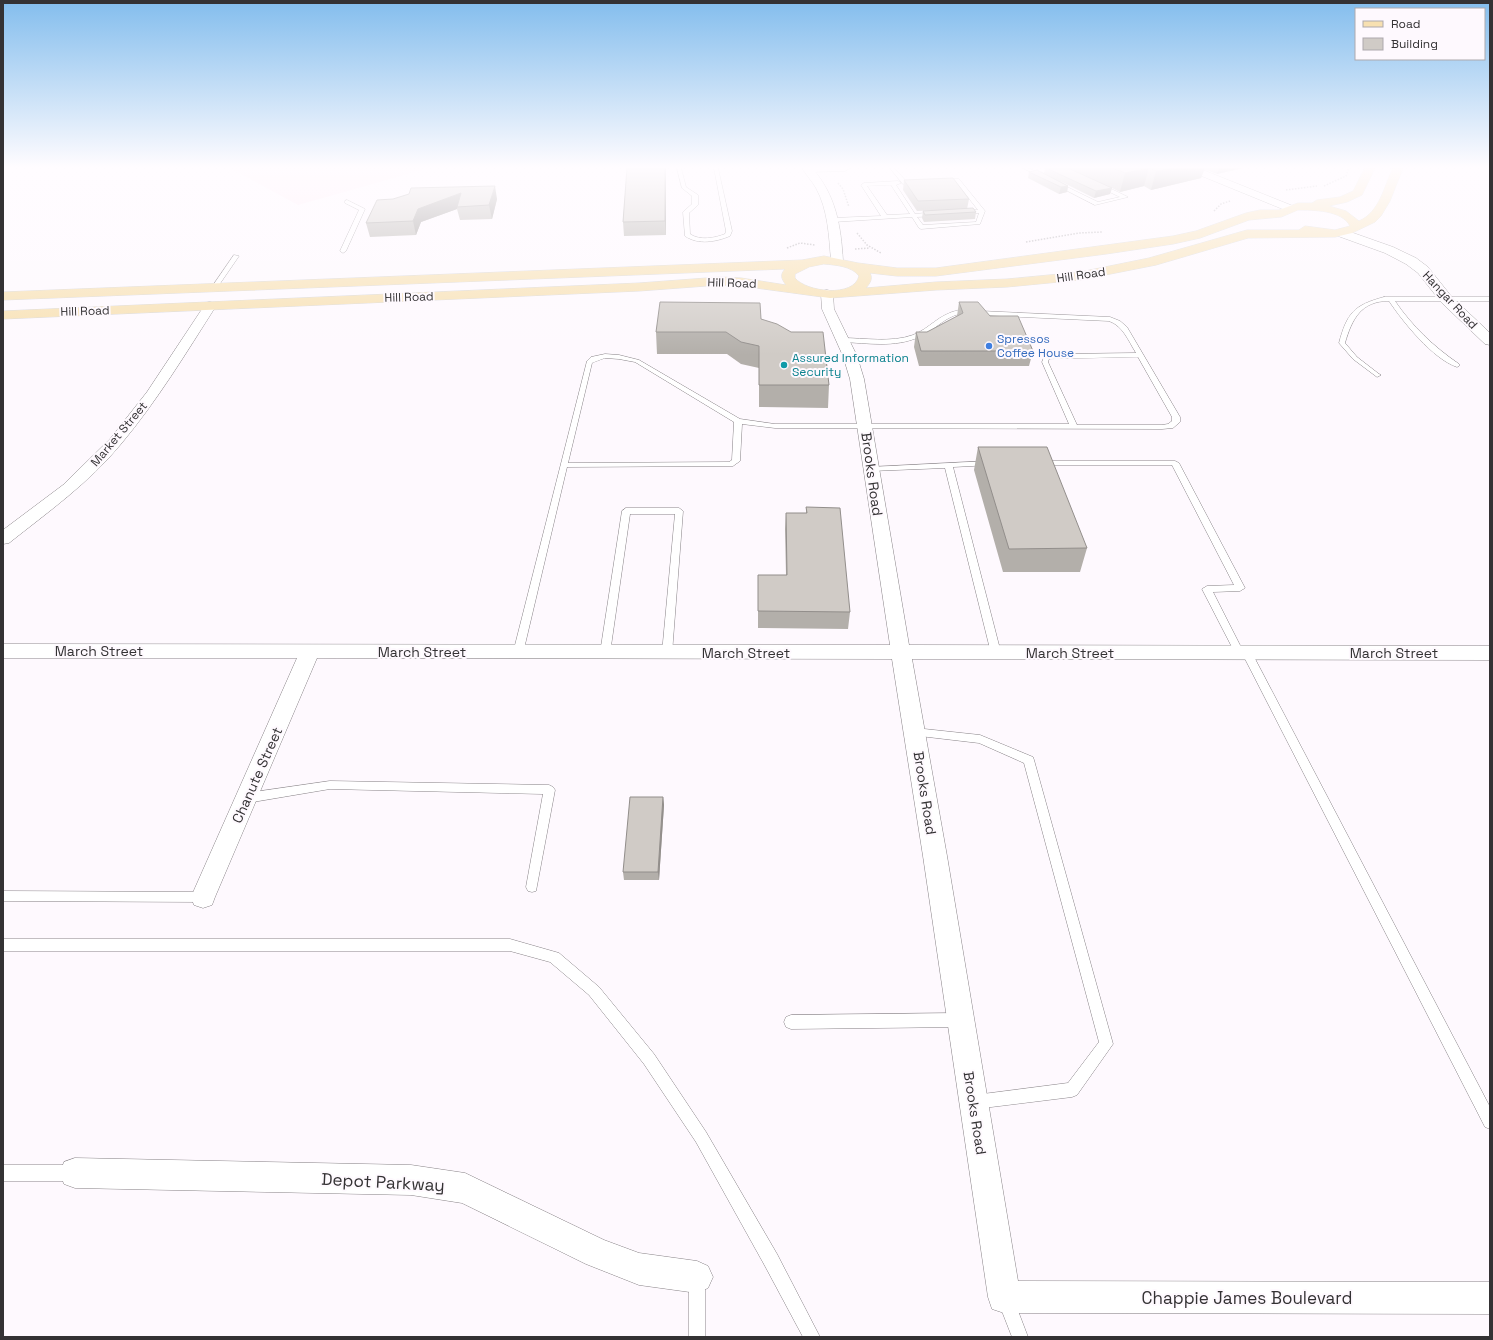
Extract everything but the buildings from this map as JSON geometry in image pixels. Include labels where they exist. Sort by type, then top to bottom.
[{"type":"main road","name":"Hill Road","points":[[3,296],[801,264],[818,261],[837,261],[857,267],[915,272],[959,270],[1150,244],[1210,231]]},
{"type":"main road","points":[[1310,231],[1318,233]]},
{"type":"main road","points":[[1342,233],[1348,231]]},
{"type":"main road","name":"Hill Road","points":[[3,315],[646,287],[720,281],[741,282],[827,294],[936,286],[1008,283],[1080,276],[1151,262],[1246,234],[1342,233]]},
{"type":"main road","points":[[801,264],[793,268],[788,274],[789,280],[793,285],[802,290],[827,294],[859,288],[864,283],[865,277],[863,272],[857,267]]},
{"type":"street","points":[[835,231],[837,261]]},
{"type":"street","name":"Hangar Road","points":[[1342,233],[1389,250],[1411,261],[1423,270],[1446,299],[1490,341]]},
{"type":"street","name":"Brooks Road","points":[[827,294],[828,309],[850,356],[857,379],[877,510],[915,732],[1004,1297]]},
{"type":"street","name":"Market Street","points":[[3,539],[69,488],[115,442],[153,394],[210,306]]},
{"type":"street","name":"March Street","points":[[3,651],[518,653],[1490,653]]},
{"type":"street","name":"Chanute Street","points":[[203,897],[310,652]]},
{"type":"street","name":"Depot Parkway","points":[[75,1173],[411,1180],[465,1188],[597,1253],[639,1269],[697,1277]]},
{"type":"street","name":"Chappie James Boulevard","points":[[1004,1297],[1490,1298]]},
{"type":"lane","points":[[343,251],[352,231]]},
{"type":"lane","points":[[687,231],[687,236],[695,239],[723,237],[728,235],[729,231]]},
{"type":"lane","points":[[215,287],[236,256]]},
{"type":"lane","points":[[1377,375],[1355,358],[1342,343],[1351,315],[1368,303],[1388,299],[1490,299]]},
{"type":"lane","points":[[1388,299],[1427,342],[1446,359],[1457,365]]},
{"type":"lane","points":[[518,653],[589,362],[597,358],[622,358],[636,362],[738,421],[775,426],[1162,427],[1170,426],[1176,422],[1176,417],[1124,327],[1118,322],[1101,318],[959,312],[944,316],[922,333],[904,340],[842,340]]},
{"type":"lane","points":[[1074,427],[1046,362],[1046,358],[1055,356],[1140,355]]},
{"type":"lane","points":[[564,465],[730,464],[736,461],[738,421]]},
{"type":"lane","points":[[871,469],[948,465],[973,462],[996,462]]},
{"type":"lane","points":[[1036,463],[1175,463],[1240,588],[1206,588],[1243,653],[1490,1122]]},
{"type":"lane","points":[[948,465],[996,653]]},
{"type":"lane","points":[[605,653],[626,511],[679,511],[667,653]]},
{"type":"lane","points":[[915,732],[980,739],[1028,760],[1106,1044],[1072,1090],[974,1102]]},
{"type":"lane","points":[[246,798],[330,785],[549,790],[532,887]]},
{"type":"lane","points":[[3,896],[203,897]]},
{"type":"lane","points":[[3,945],[510,945],[554,957],[594,991],[649,1059],[702,1137],[812,1337]]},
{"type":"lane","points":[[791,1022],[961,1020]]},
{"type":"lane","points":[[3,1173],[75,1173]]},
{"type":"lane","points":[[697,1277],[697,1337]]},
{"type":"lane","points":[[1004,1297],[1020,1337]]},
{"type":"path","points":[[1024,242],[1079,233],[1105,232]]},
{"type":"path","points":[[860,249],[870,248],[882,253]]},
{"type":"place","name":"Spressos Coffee House","points":[[989,346]]},
{"type":"place","name":"Assured Information Security","points":[[784,365]]}]
